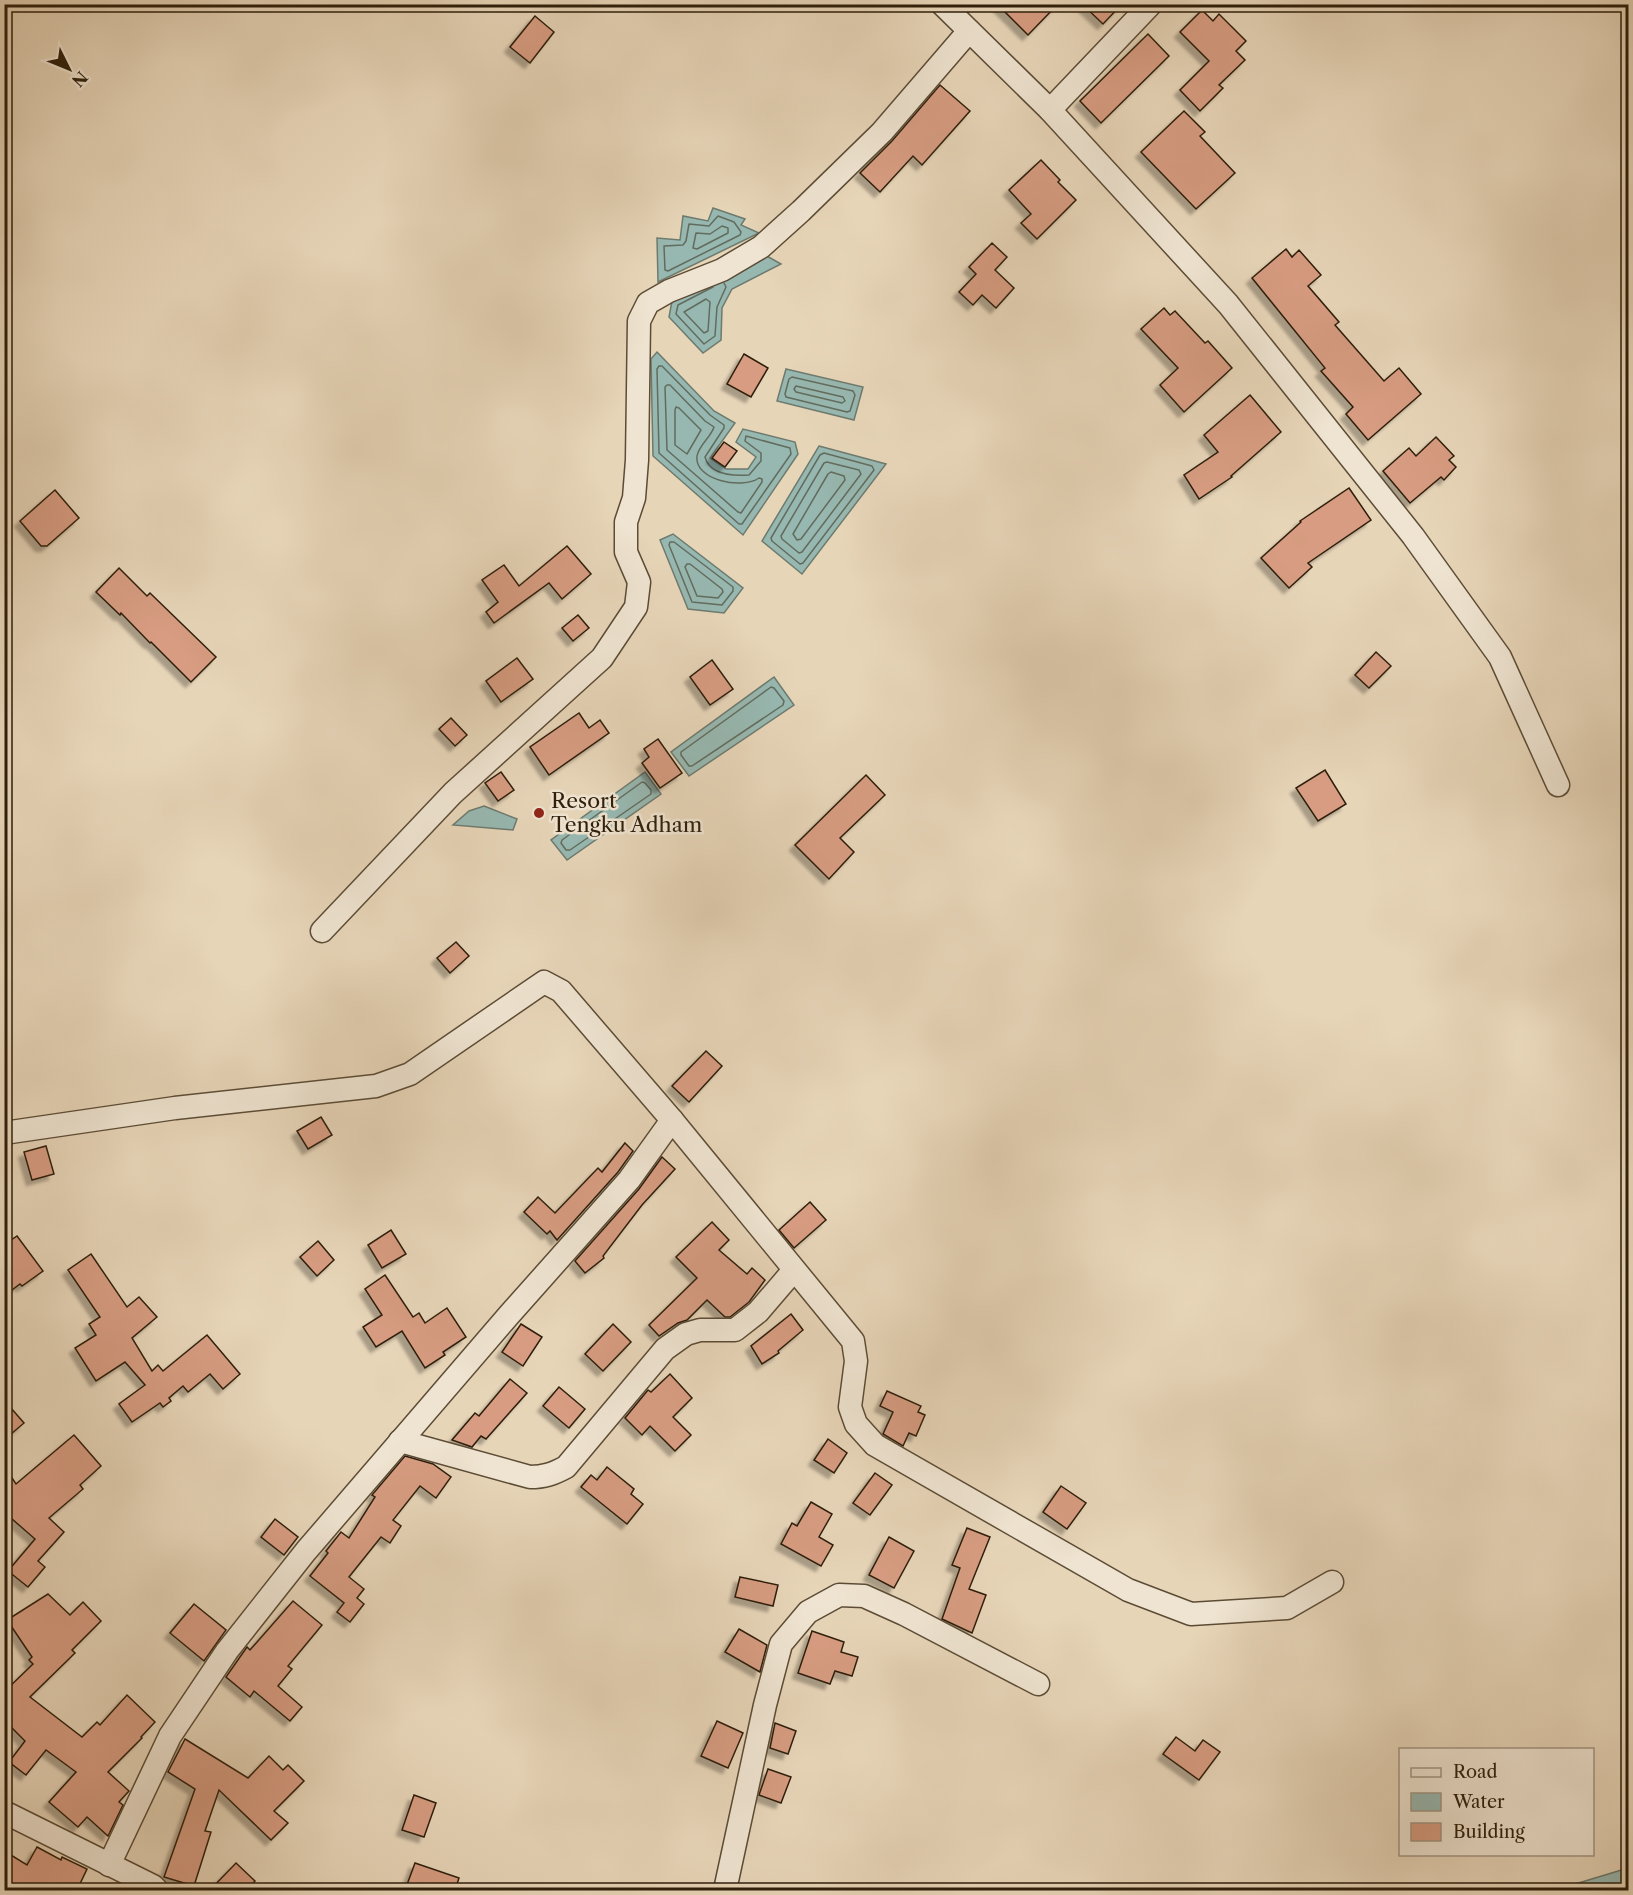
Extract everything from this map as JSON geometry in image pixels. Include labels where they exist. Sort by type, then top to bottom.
[{"type":"street","points":[[942,4],[1050,110],[1228,304],[1413,536],[1500,657],[1558,785]]},
{"type":"street","points":[[1050,110],[1151,4]]},
{"type":"street","points":[[322,930],[453,793],[602,658],[636,607],[639,582],[626,552],[626,522],[634,498],[637,460],[639,321],[648,303],[669,291],[722,270],[761,247],[882,132],[969,31]]},
{"type":"street","points":[[4,1133],[175,1108],[376,1086],[410,1074],[544,982],[561,991],[672,1120],[853,1341],[856,1361],[850,1407],[856,1424],[875,1445],[1128,1590],[1191,1614],[1287,1608],[1332,1582]]},
{"type":"street","points":[[120,1877],[170,1736],[227,1651],[306,1551],[628,1180],[672,1120]]},
{"type":"street","points":[[400,1442],[530,1477],[544,1477],[555,1473],[566,1467],[665,1349],[686,1334],[700,1330],[735,1330],[758,1312],[795,1270]]},
{"type":"street","points":[[725,1890],[765,1705],[781,1644],[808,1612],[839,1595],[864,1596],[904,1614],[1038,1684]]},
{"type":"street","points":[[4,1812],[120,1877],[153,1886],[157,1890]]},
{"type":"water","points":[[713,208],[745,219],[741,225],[759,233],[658,282],[657,238],[680,240],[683,216],[708,221]]},
{"type":"water","points":[[765,255],[781,264],[732,289],[722,308],[721,340],[703,353],[669,317],[672,301]]},
{"type":"water","points":[[657,352],[714,411],[735,423],[710,458],[726,469],[748,469],[756,457],[736,442],[743,429],[795,442],[798,454],[743,535],[653,456],[651,359]]},
{"type":"water","points":[[786,369],[863,387],[854,420],[777,401]]},
{"type":"water","points":[[819,446],[886,464],[802,574],[762,541]]},
{"type":"water","points":[[673,534],[743,588],[724,613],[688,609],[660,540]]},
{"type":"water","points":[[774,677],[794,705],[689,776],[671,752]]},
{"type":"water","points":[[645,772],[661,794],[567,860],[551,840]]},
{"type":"water","points":[[484,806],[517,819],[513,830],[453,825],[469,811]]},
{"type":"water","points":[[1628,1868],[1628,1890],[1567,1890],[1572,1885]]},
{"type":"building","points":[[997,4],[1058,4],[1028,35]]},
{"type":"building","points":[[1082,4],[1122,4],[1103,24]]},
{"type":"building","points":[[1202,10],[1213,21],[1219,14],[1246,41],[1236,51],[1245,60],[1219,85],[1223,88],[1200,111],[1180,90],[1209,61],[1180,32]]},
{"type":"building","points":[[535,16],[554,32],[530,63],[510,47]]},
{"type":"building","points":[[1148,34],[1169,56],[1101,123],[1080,101]]},
{"type":"building","points":[[940,85],[970,111],[922,165],[913,156],[880,192],[860,173],[892,141]]},
{"type":"building","points":[[1184,111],[1205,132],[1200,136],[1235,173],[1196,209],[1141,152]]},
{"type":"building","points":[[1041,160],[1076,200],[1037,239],[1021,223],[1031,214],[1009,190]]},
{"type":"building","points":[[992,243],[1007,257],[995,270],[1014,288],[996,308],[982,295],[973,305],[959,292],[976,274],[969,267]]},
{"type":"building","points":[[1286,249],[1292,257],[1299,250],[1321,275],[1308,286],[1339,322],[1335,325],[1384,381],[1399,368],[1421,394],[1368,440],[1346,414],[1353,407],[1321,371],[1325,368],[1252,278]]},
{"type":"building","points":[[1164,308],[1170,315],[1175,311],[1205,343],[1208,341],[1232,368],[1184,412],[1160,385],[1178,368],[1141,329]]},
{"type":"building","points":[[744,354],[768,368],[751,397],[727,384]]},
{"type":"building","points":[[1250,395],[1281,432],[1232,477],[1199,499],[1184,475],[1218,452],[1204,435]]},
{"type":"building","points":[[1436,437],[1454,456],[1449,460],[1456,467],[1444,480],[1441,477],[1410,503],[1383,471],[1409,448],[1416,456]]},
{"type":"building","points":[[724,442],[737,451],[725,467],[712,458]]},
{"type":"building","points":[[1349,488],[1371,520],[1308,563],[1312,567],[1289,588],[1261,558],[1300,521]]},
{"type":"building","points":[[55,490],[79,518],[47,546],[41,546],[20,521]]},
{"type":"building","points":[[567,546],[591,574],[562,599],[549,583],[494,623],[486,612],[498,602],[482,580],[504,565],[519,586]]},
{"type":"building","points":[[119,568],[147,596],[150,593],[216,657],[191,682],[121,613],[120,615],[96,592]]},
{"type":"building","points":[[578,615],[589,628],[573,641],[562,628]]},
{"type":"building","points":[[1376,652],[1391,666],[1369,688],[1355,675]]},
{"type":"building","points":[[517,658],[533,679],[501,702],[486,681]]},
{"type":"building","points":[[712,660],[733,689],[710,705],[690,677]]},
{"type":"building","points":[[579,713],[589,728],[600,720],[609,733],[549,775],[530,747]]},
{"type":"building","points":[[451,718],[467,735],[455,746],[439,729]]},
{"type":"building","points":[[658,739],[682,773],[660,788],[642,763],[649,757],[644,749]]},
{"type":"building","points":[[1325,770],[1346,804],[1318,821],[1296,788]]},
{"type":"building","points":[[501,772],[514,790],[498,801],[485,783]]},
{"type":"building","points":[[866,775],[885,795],[840,838],[854,852],[829,879],[795,845]]},
{"type":"building","points":[[456,942],[469,956],[450,973],[437,958]]},
{"type":"building","points":[[706,1051],[722,1066],[689,1102],[672,1086]]},
{"type":"building","points":[[321,1117],[332,1135],[308,1149],[297,1131]]},
{"type":"building","points":[[625,1143],[633,1151],[618,1172],[557,1240],[550,1231],[547,1234],[524,1212],[538,1197],[555,1213],[598,1168],[602,1172]]},
{"type":"building","points":[[46,1146],[54,1174],[32,1180],[24,1152]]},
{"type":"building","points":[[662,1157],[675,1169],[642,1205],[603,1256],[604,1258],[585,1273],[575,1261],[639,1189]]},
{"type":"building","points":[[810,1202],[826,1220],[794,1248],[779,1230]]},
{"type":"building","points":[[712,1222],[729,1240],[719,1250],[747,1274],[752,1268],[765,1280],[749,1302],[730,1317],[725,1317],[707,1300],[687,1320],[678,1323],[659,1336],[649,1325],[697,1278],[676,1257]]},
{"type":"building","points":[[391,1230],[406,1254],[382,1268],[368,1245]]},
{"type":"building","points":[[17,1236],[43,1271],[4,1296],[4,1245]]},
{"type":"building","points":[[318,1241],[334,1260],[317,1276],[300,1257]]},
{"type":"building","points":[[91,1254],[127,1307],[139,1297],[157,1317],[132,1338],[152,1371],[158,1365],[163,1371],[207,1335],[240,1374],[223,1389],[210,1374],[188,1392],[183,1386],[169,1398],[171,1401],[163,1407],[160,1403],[132,1422],[119,1404],[145,1385],[125,1362],[96,1381],[75,1348],[96,1335],[89,1324],[100,1317],[68,1270]]},
{"type":"building","points":[[385,1275],[413,1317],[419,1313],[425,1323],[447,1308],[466,1337],[443,1352],[445,1355],[425,1368],[402,1331],[376,1347],[363,1327],[382,1315],[365,1289]]},
{"type":"building","points":[[791,1314],[803,1330],[778,1351],[779,1353],[762,1364],[751,1346]]},
{"type":"building","points":[[521,1324],[542,1337],[523,1366],[502,1352]]},
{"type":"building","points":[[613,1324],[631,1342],[603,1371],[585,1354]]},
{"type":"building","points":[[670,1374],[692,1398],[673,1417],[691,1435],[675,1451],[650,1426],[642,1435],[625,1418],[648,1390],[651,1392]]},
{"type":"building","points":[[510,1379],[527,1393],[486,1439],[481,1436],[472,1447],[452,1440],[475,1413],[479,1416]]},
{"type":"building","points":[[559,1387],[585,1409],[569,1428],[543,1406]]},
{"type":"building","points":[[887,1391],[921,1406],[918,1412],[925,1415],[916,1436],[909,1433],[903,1446],[883,1434],[893,1412],[880,1406]]},
{"type":"building","points":[[4,1400],[24,1423],[4,1440]]},
{"type":"building","points":[[74,1435],[101,1466],[80,1485],[83,1489],[49,1518],[64,1532],[38,1561],[45,1567],[28,1587],[8,1571],[35,1539],[4,1512],[4,1466],[16,1484]]},
{"type":"building","points":[[828,1439],[847,1453],[834,1473],[814,1460]]},
{"type":"building","points":[[405,1456],[433,1464],[451,1477],[436,1498],[420,1486],[393,1520],[401,1526],[390,1543],[381,1537],[349,1577],[364,1589],[357,1598],[364,1604],[350,1622],[337,1612],[344,1603],[310,1576],[341,1532],[349,1538],[375,1497],[372,1495]]},
{"type":"building","points":[[607,1467],[634,1489],[631,1494],[643,1504],[627,1524],[581,1487],[591,1475],[597,1480]]},
{"type":"building","points":[[875,1473],[892,1485],[870,1515],[853,1503]]},
{"type":"building","points":[[1061,1486],[1086,1503],[1067,1529],[1043,1512]]},
{"type":"building","points":[[811,1502],[832,1514],[819,1537],[833,1545],[821,1566],[781,1544],[792,1523],[797,1526]]},
{"type":"building","points":[[275,1519],[298,1537],[284,1555],[261,1537]]},
{"type":"building","points":[[967,1528],[990,1537],[969,1589],[986,1595],[972,1633],[942,1619],[960,1568],[952,1565]]},
{"type":"building","points":[[889,1537],[914,1551],[894,1588],[869,1575]]},
{"type":"building","points":[[740,1577],[778,1585],[773,1606],[735,1597]]},
{"type":"building","points":[[48,1594],[70,1615],[83,1602],[101,1621],[72,1650],[75,1653],[30,1697],[82,1737],[97,1722],[100,1725],[127,1695],[155,1722],[108,1772],[129,1791],[119,1802],[123,1805],[108,1836],[87,1817],[78,1827],[49,1802],[76,1772],[46,1750],[26,1775],[9,1762],[25,1741],[4,1720],[4,1692],[33,1664],[29,1660],[32,1657],[7,1620]]},
{"type":"building","points":[[293,1601],[322,1625],[288,1666],[292,1669],[278,1686],[302,1707],[290,1721],[254,1691],[250,1697],[226,1677],[247,1647],[250,1650]]},
{"type":"building","points":[[194,1604],[226,1630],[204,1661],[170,1633]]},
{"type":"building","points":[[739,1629],[767,1645],[760,1672],[725,1652]]},
{"type":"building","points":[[812,1631],[844,1642],[841,1652],[858,1657],[852,1676],[835,1671],[830,1684],[798,1673]]},
{"type":"building","points":[[717,1721],[743,1733],[728,1768],[701,1756]]},
{"type":"building","points":[[775,1723],[796,1731],[788,1754],[770,1748]]},
{"type":"building","points":[[1176,1737],[1195,1751],[1203,1740],[1220,1752],[1199,1780],[1163,1754]]},
{"type":"building","points":[[185,1739],[248,1778],[269,1756],[283,1770],[288,1765],[304,1781],[274,1811],[288,1823],[271,1840],[219,1790],[205,1831],[211,1832],[194,1886],[164,1877],[195,1789],[168,1772]]},
{"type":"building","points":[[768,1769],[791,1777],[781,1803],[759,1795]]},
{"type":"building","points":[[414,1795],[436,1803],[424,1837],[402,1830]]},
{"type":"building","points":[[37,1847],[61,1860],[62,1857],[87,1869],[77,1890],[4,1890],[4,1866],[11,1855],[27,1865]]},
{"type":"building","points":[[236,1863],[255,1881],[246,1890],[210,1890]]},
{"type":"building","points":[[415,1863],[459,1878],[455,1890],[405,1890]]},
{"type":"place","name":"Resort Tengku Adham","points":[[539,813]]}]
